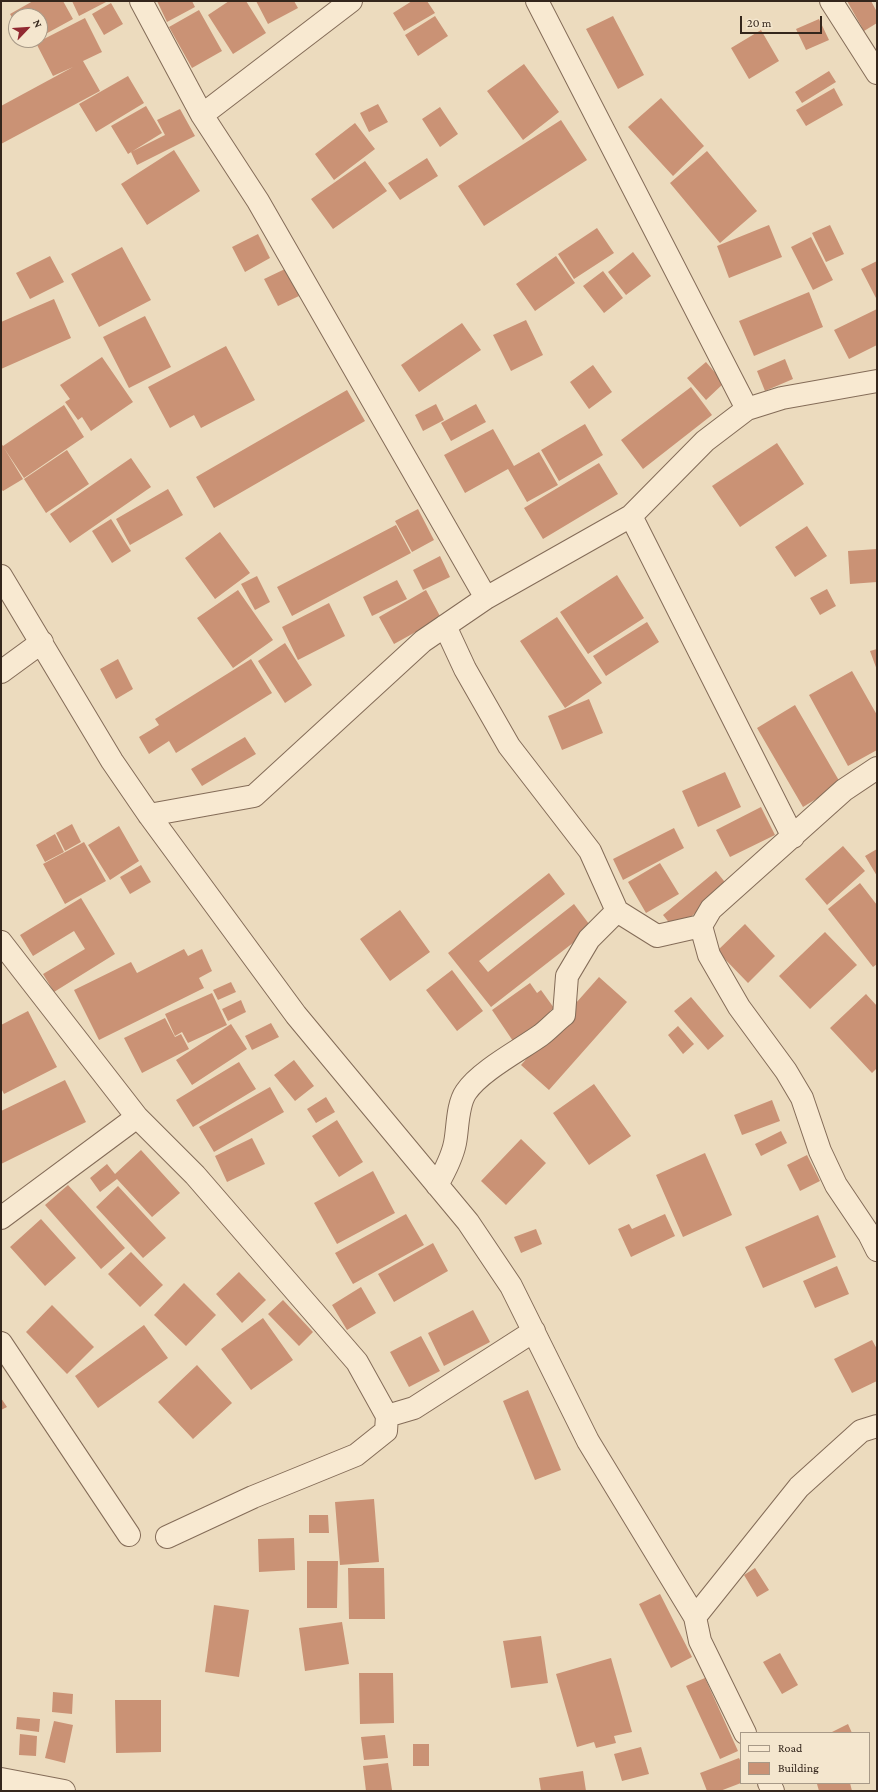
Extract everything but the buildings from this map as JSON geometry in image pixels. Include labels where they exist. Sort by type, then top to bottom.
[{"type":"street","points":[[141,1],[202,115],[258,201],[486,598]]},
{"type":"street","points":[[202,115],[351,1]]},
{"type":"street","points":[[537,1],[747,409]]},
{"type":"street","points":[[832,1],[869,46],[877,73]]},
{"type":"street","points":[[149,815],[254,796],[423,641],[486,598],[631,516],[705,441],[747,409],[782,398],[877,381]]},
{"type":"street","points":[[631,516],[793,837]]},
{"type":"street","points":[[1,576],[42,642],[112,761],[149,815],[296,1015],[468,1222],[511,1286],[588,1441],[694,1617],[700,1641],[745,1732]]},
{"type":"street","points":[[445,626],[465,669],[509,746],[590,850],[617,911],[657,936],[701,926]]},
{"type":"street","points":[[1,672],[42,642]]},
{"type":"street","points":[[877,768],[844,790],[711,909],[701,926],[709,954],[739,1007],[786,1071],[802,1098],[820,1151],[836,1185],[869,1234],[877,1250]]},
{"type":"street","points":[[437,1185],[450,1162],[455,1143],[458,1116],[465,1093],[479,1079],[523,1046],[541,1035],[564,1015],[566,976],[589,939],[617,911]]},
{"type":"street","points":[[1,942],[137,1116],[195,1175],[357,1362],[387,1416],[386,1431],[356,1455],[253,1497],[167,1537]]},
{"type":"street","points":[[1,1218],[137,1116]]},
{"type":"street","points":[[387,1416],[414,1408],[534,1331]]},
{"type":"street","points":[[1,1343],[129,1535]]},
{"type":"street","points":[[694,1617],[799,1487],[861,1431],[877,1426]]},
{"type":"street","points":[[1,1779],[64,1791]]}]
